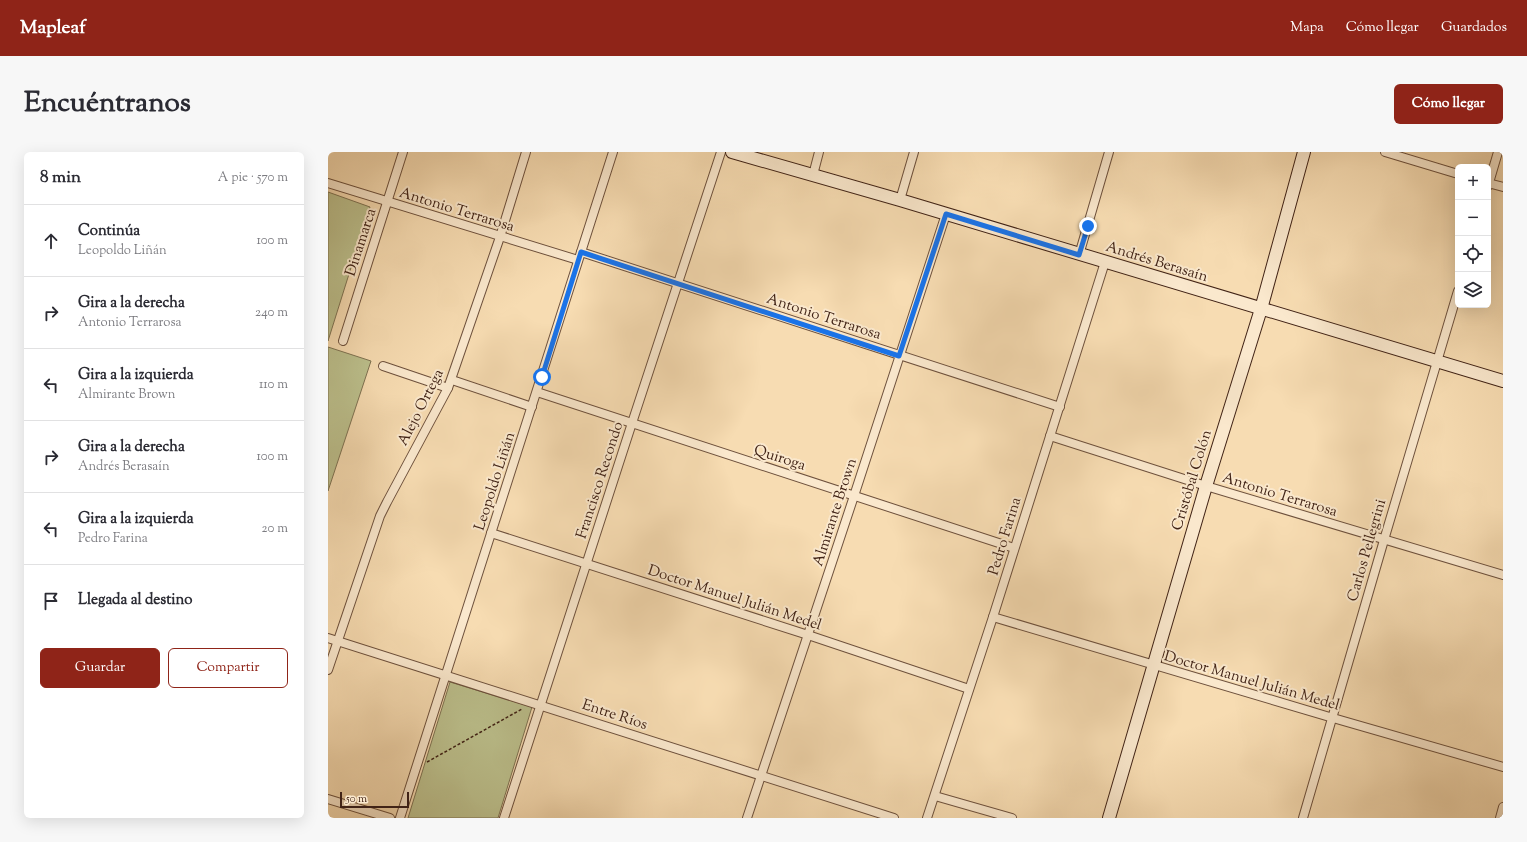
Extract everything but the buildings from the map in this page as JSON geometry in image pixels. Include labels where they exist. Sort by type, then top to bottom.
[{"type":"street","name":"Dinamarca","points":[[343,341],[403,152]]},
{"type":"street","name":"Alejo Ortega","points":[[328,670],[383,509],[452,380],[500,237],[526,152]]},
{"type":"street","name":"Leopoldo Liñán","points":[[400,818],[447,675],[613,152]]},
{"type":"street","name":"Francisco Recondo","points":[[504,818],[537,704],[587,564],[721,152]]},
{"type":"street","name":"Andrés Berasaín","points":[[732,152],[900,200],[1079,255],[1503,381]]},
{"type":"street","points":[[813,175],[819,152]]},
{"type":"street","points":[[900,200],[914,152]]},
{"type":"street","points":[[1079,255],[1109,152]]},
{"type":"street","name":"Cristóbal Colón","points":[[1109,818],[1206,486],[1261,309],[1304,152]]},
{"type":"street","points":[[1385,152],[1455,173]]},
{"type":"street","points":[[1491,174],[1498,152]]},
{"type":"street","name":"Antonio Terrarosa","points":[[328,182],[500,237],[578,260]]},
{"type":"street","points":[[1491,185],[1503,187]]},
{"type":"street","name":"Almirante Brown","points":[[747,818],[946,214]]},
{"type":"street","name":"Antonio Terrarosa","points":[[581,252],[1060,407]]},
{"type":"street","name":"Pedro Farina","points":[[927,818],[993,617],[1105,262]]},
{"type":"street","name":"Carlos Pellegrini","points":[[1303,818],[1455,302]]},
{"type":"street","points":[[382,366],[448,388]]},
{"type":"street","points":[[452,380],[532,407]]},
{"type":"street","name":"Quiroga","points":[[537,392],[1014,548]]},
{"type":"street","name":"Antonio Terrarosa","points":[[1050,436],[1206,486],[1503,575]]},
{"type":"street","name":"Doctor Manuel Julián Medel","points":[[491,533],[969,688]]},
{"type":"street","name":"Doctor Manuel Julián Medel","points":[[993,617],[1503,767]]},
{"type":"street","name":"Entre Ríos","points":[[328,638],[894,818]]},
{"type":"street","points":[[935,796],[1012,818]]},
{"type":"street","points":[[328,799],[390,818]]},
{"type":"street","points":[[1500,818],[1503,807]]},
{"type":"path","points":[[417,767],[537,704]]},
{"type":"green space","points":[[328,192],[370,207],[328,341]]},
{"type":"green space","points":[[328,347],[371,361],[328,491]]},
{"type":"green space","points":[[450,682],[532,707],[498,818],[408,818]]},
{"type":"route","points":[[542,377],[581,252],[899,356],[946,214],[1079,255],[1088,226]]}]
